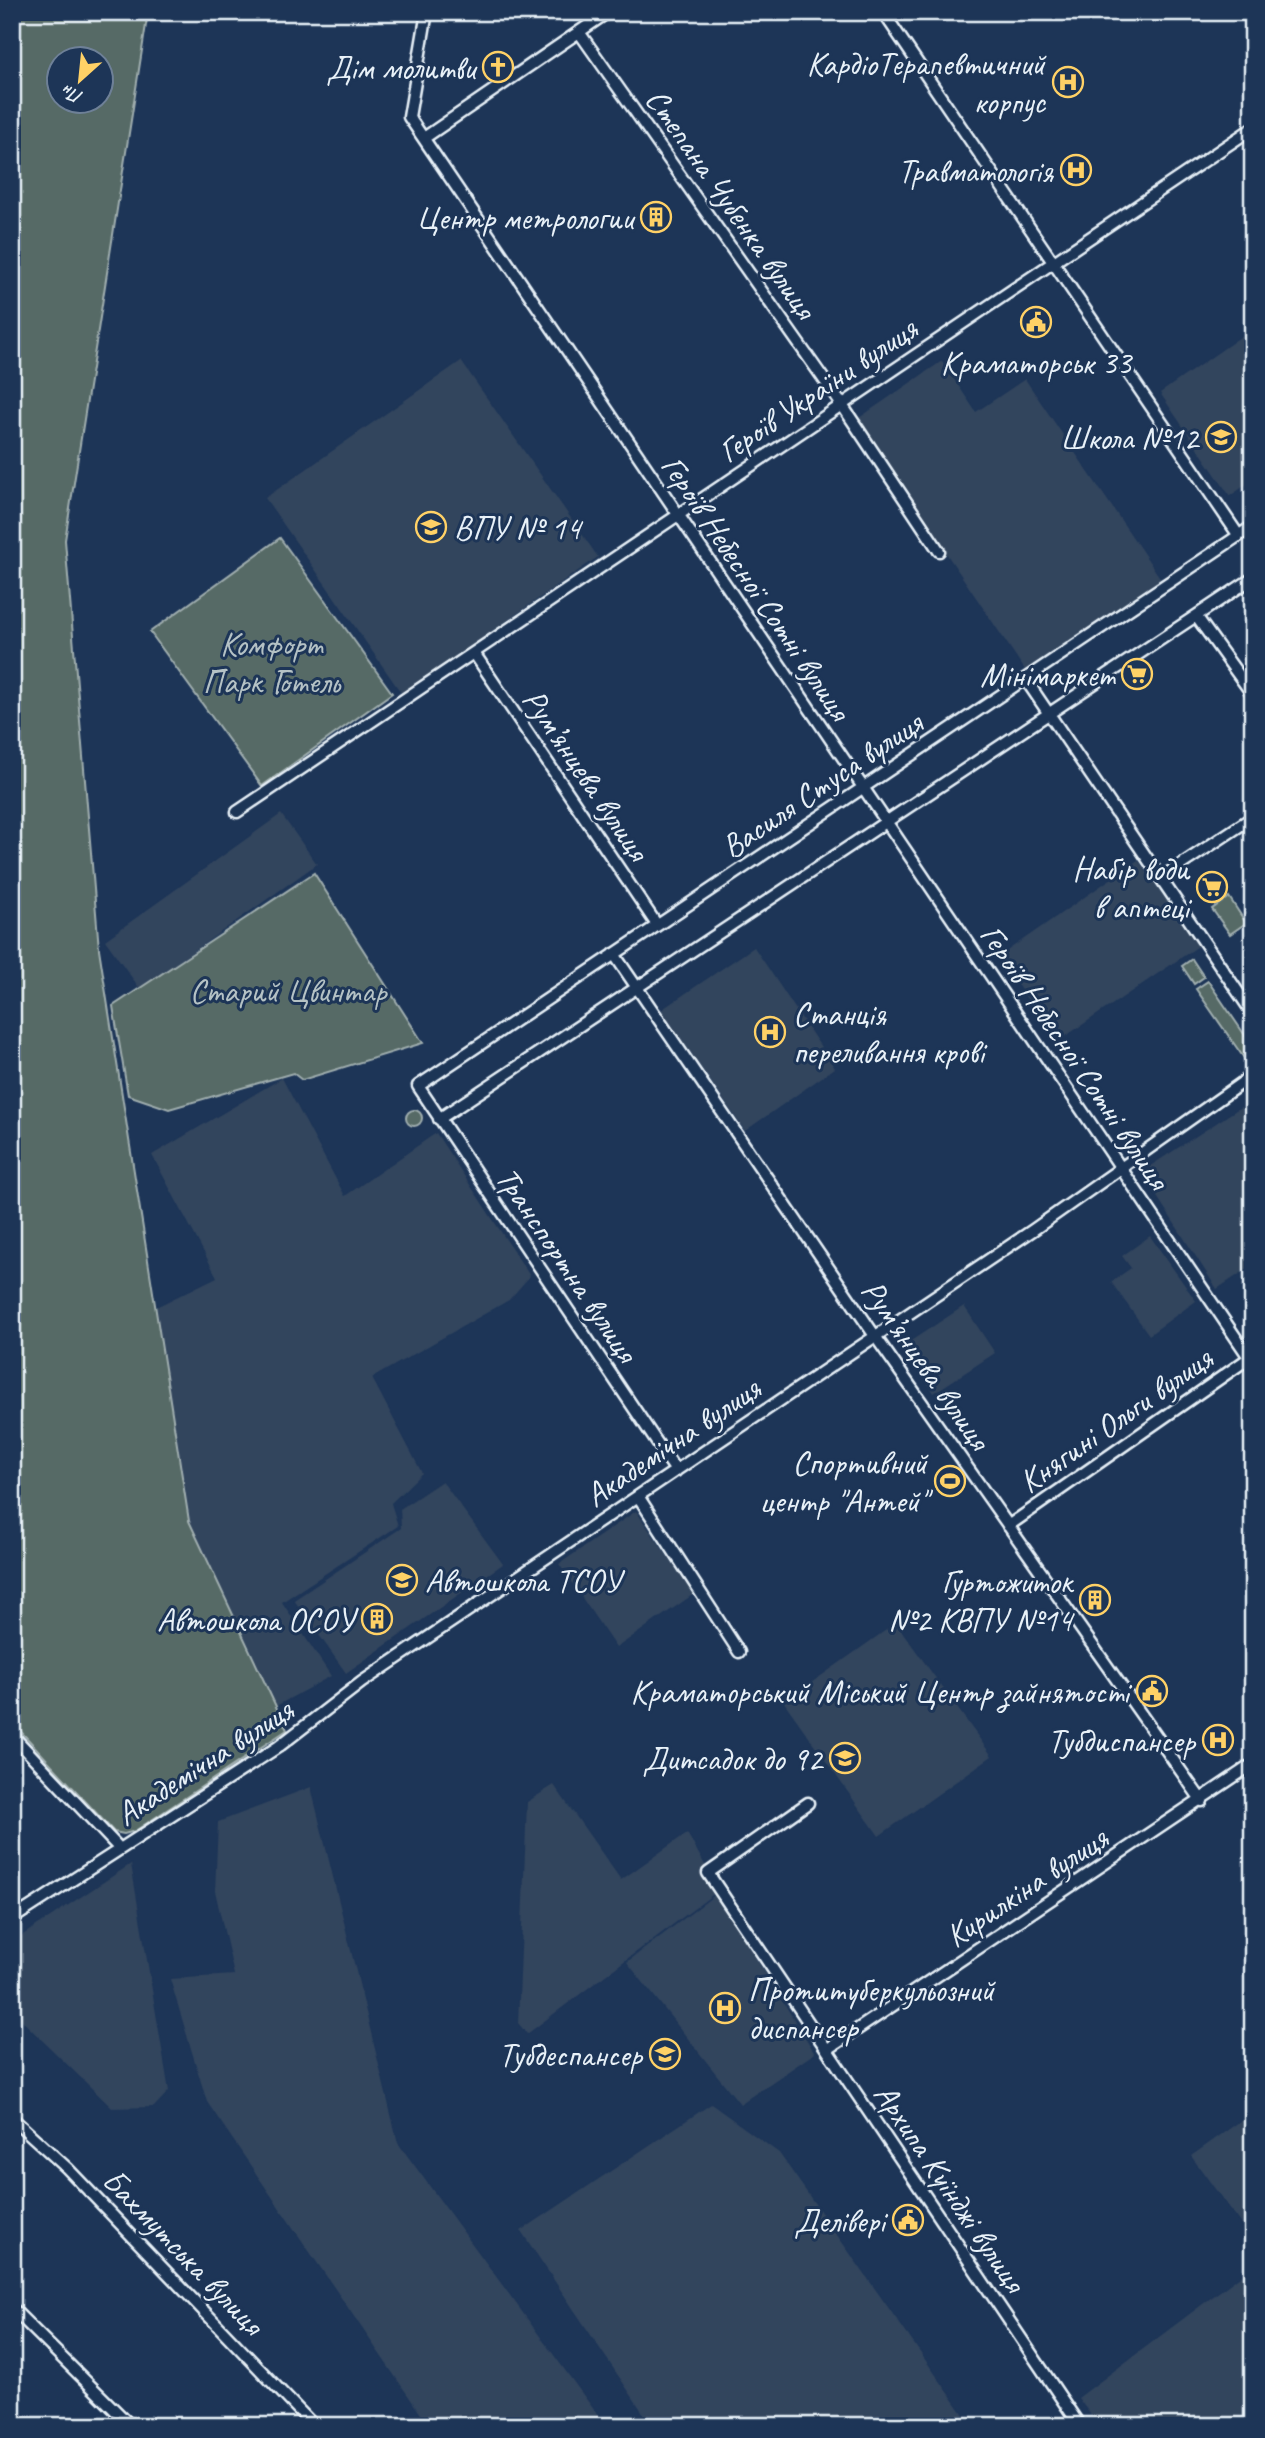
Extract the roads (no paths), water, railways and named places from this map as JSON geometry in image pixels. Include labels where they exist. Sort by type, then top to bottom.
[{"type":"street","name":"Героїв Небесної Сотні вулиця","points":[[427,12],[409,117],[861,788],[1252,1359]]},
{"type":"street","points":[[424,138],[608,12]]},
{"type":"street","points":[[883,12],[1055,261],[1238,536]]},
{"type":"street","name":"Степана Чубенка вулиця","points":[[579,32],[842,405],[939,551]]},
{"type":"street","name":"Героїв України вулиця","points":[[237,812],[1253,128]]},
{"type":"street","name":"Василя Стуса вулиця","points":[[418,1086],[1253,526]]},
{"type":"street","name":"Василя Стуса вулиця","points":[[439,1119],[1253,578]]},
{"type":"street","points":[[1196,616],[1253,695]]},
{"type":"street","name":"Рум’янцева вулиця","points":[[474,653],[657,925]]},
{"type":"street","points":[[1026,680],[1253,1014]]},
{"type":"street","points":[[1161,878],[1253,817]]},
{"type":"street","name":"Рум’янцева вулиця","points":[[614,954],[875,1336],[1202,1801]]},
{"type":"street","name":"Академічна вулиця","points":[[12,1920],[312,1722],[362,1682],[1122,1169],[1253,1075]]},
{"type":"street","name":"Транспортна вулиця","points":[[418,1086],[676,1471]]},
{"type":"street","name":"Княгині Ольги вулиця","points":[[1008,1526],[1252,1359]]},
{"type":"street","points":[[638,1496],[739,1652]]},
{"type":"street","points":[[12,1735],[119,1848]]},
{"type":"street","name":"Кирилкіна вулиця","points":[[828,2049],[1202,1801],[1253,1764]]},
{"type":"street","name":"Архипа Куїнджі вулиця","points":[[808,1804],[708,1873],[1080,2426]]},
{"type":"street","name":"Бахмутська вулиця","points":[[12,2118],[67,2168],[314,2426]]},
{"type":"street","points":[[12,2308],[131,2426]]},
{"type":"place","name":"Дім молитви","points":[[498,67]]},
{"type":"place","name":"КардіоТерапевтичний корпус","points":[[1068,82]]},
{"type":"place","name":"Травматологія","points":[[1076,170]]},
{"type":"place","name":"Центр метрологии","points":[[656,217]]},
{"type":"place","name":"Краматорськ 33","points":[[1036,322]]},
{"type":"place","name":"Школа №12","points":[[1221,437]]},
{"type":"place","name":"ВПУ № 14","points":[[431,527]]},
{"type":"place","name":"Мінімаркет","points":[[1137,674]]},
{"type":"place","name":"Набір води в аптеці","points":[[1212,887]]},
{"type":"place","name":"Станція переливання крові","points":[[770,1032]]},
{"type":"place","name":"Спортивний центр \"Антей\"","points":[[950,1481]]},
{"type":"place","name":"Автошкола ТСОУ","points":[[402,1580]]},
{"type":"place","name":"Гуртожиток №2 КВПУ №14","points":[[1095,1600]]},
{"type":"place","name":"Автошкола ОСОУ","points":[[377,1619]]},
{"type":"place","name":"Краматорський Міський Центр зайнятості","points":[[1152,1691]]},
{"type":"place","name":"Тубдиспансер","points":[[1218,1740]]},
{"type":"place","name":"Дитсадок до 92","points":[[845,1758]]},
{"type":"place","name":"Протитуберкульозний диспансер","points":[[725,2008]]},
{"type":"place","name":"Тубдеспансер","points":[[665,2054]]},
{"type":"place","name":"Делівері","points":[[908,2220]]},
{"type":"park label","name":"Комфорт Парк Готель","points":[[271,662]]},
{"type":"park label","name":"Старий Цвинтар","points":[[288,990]]}]
